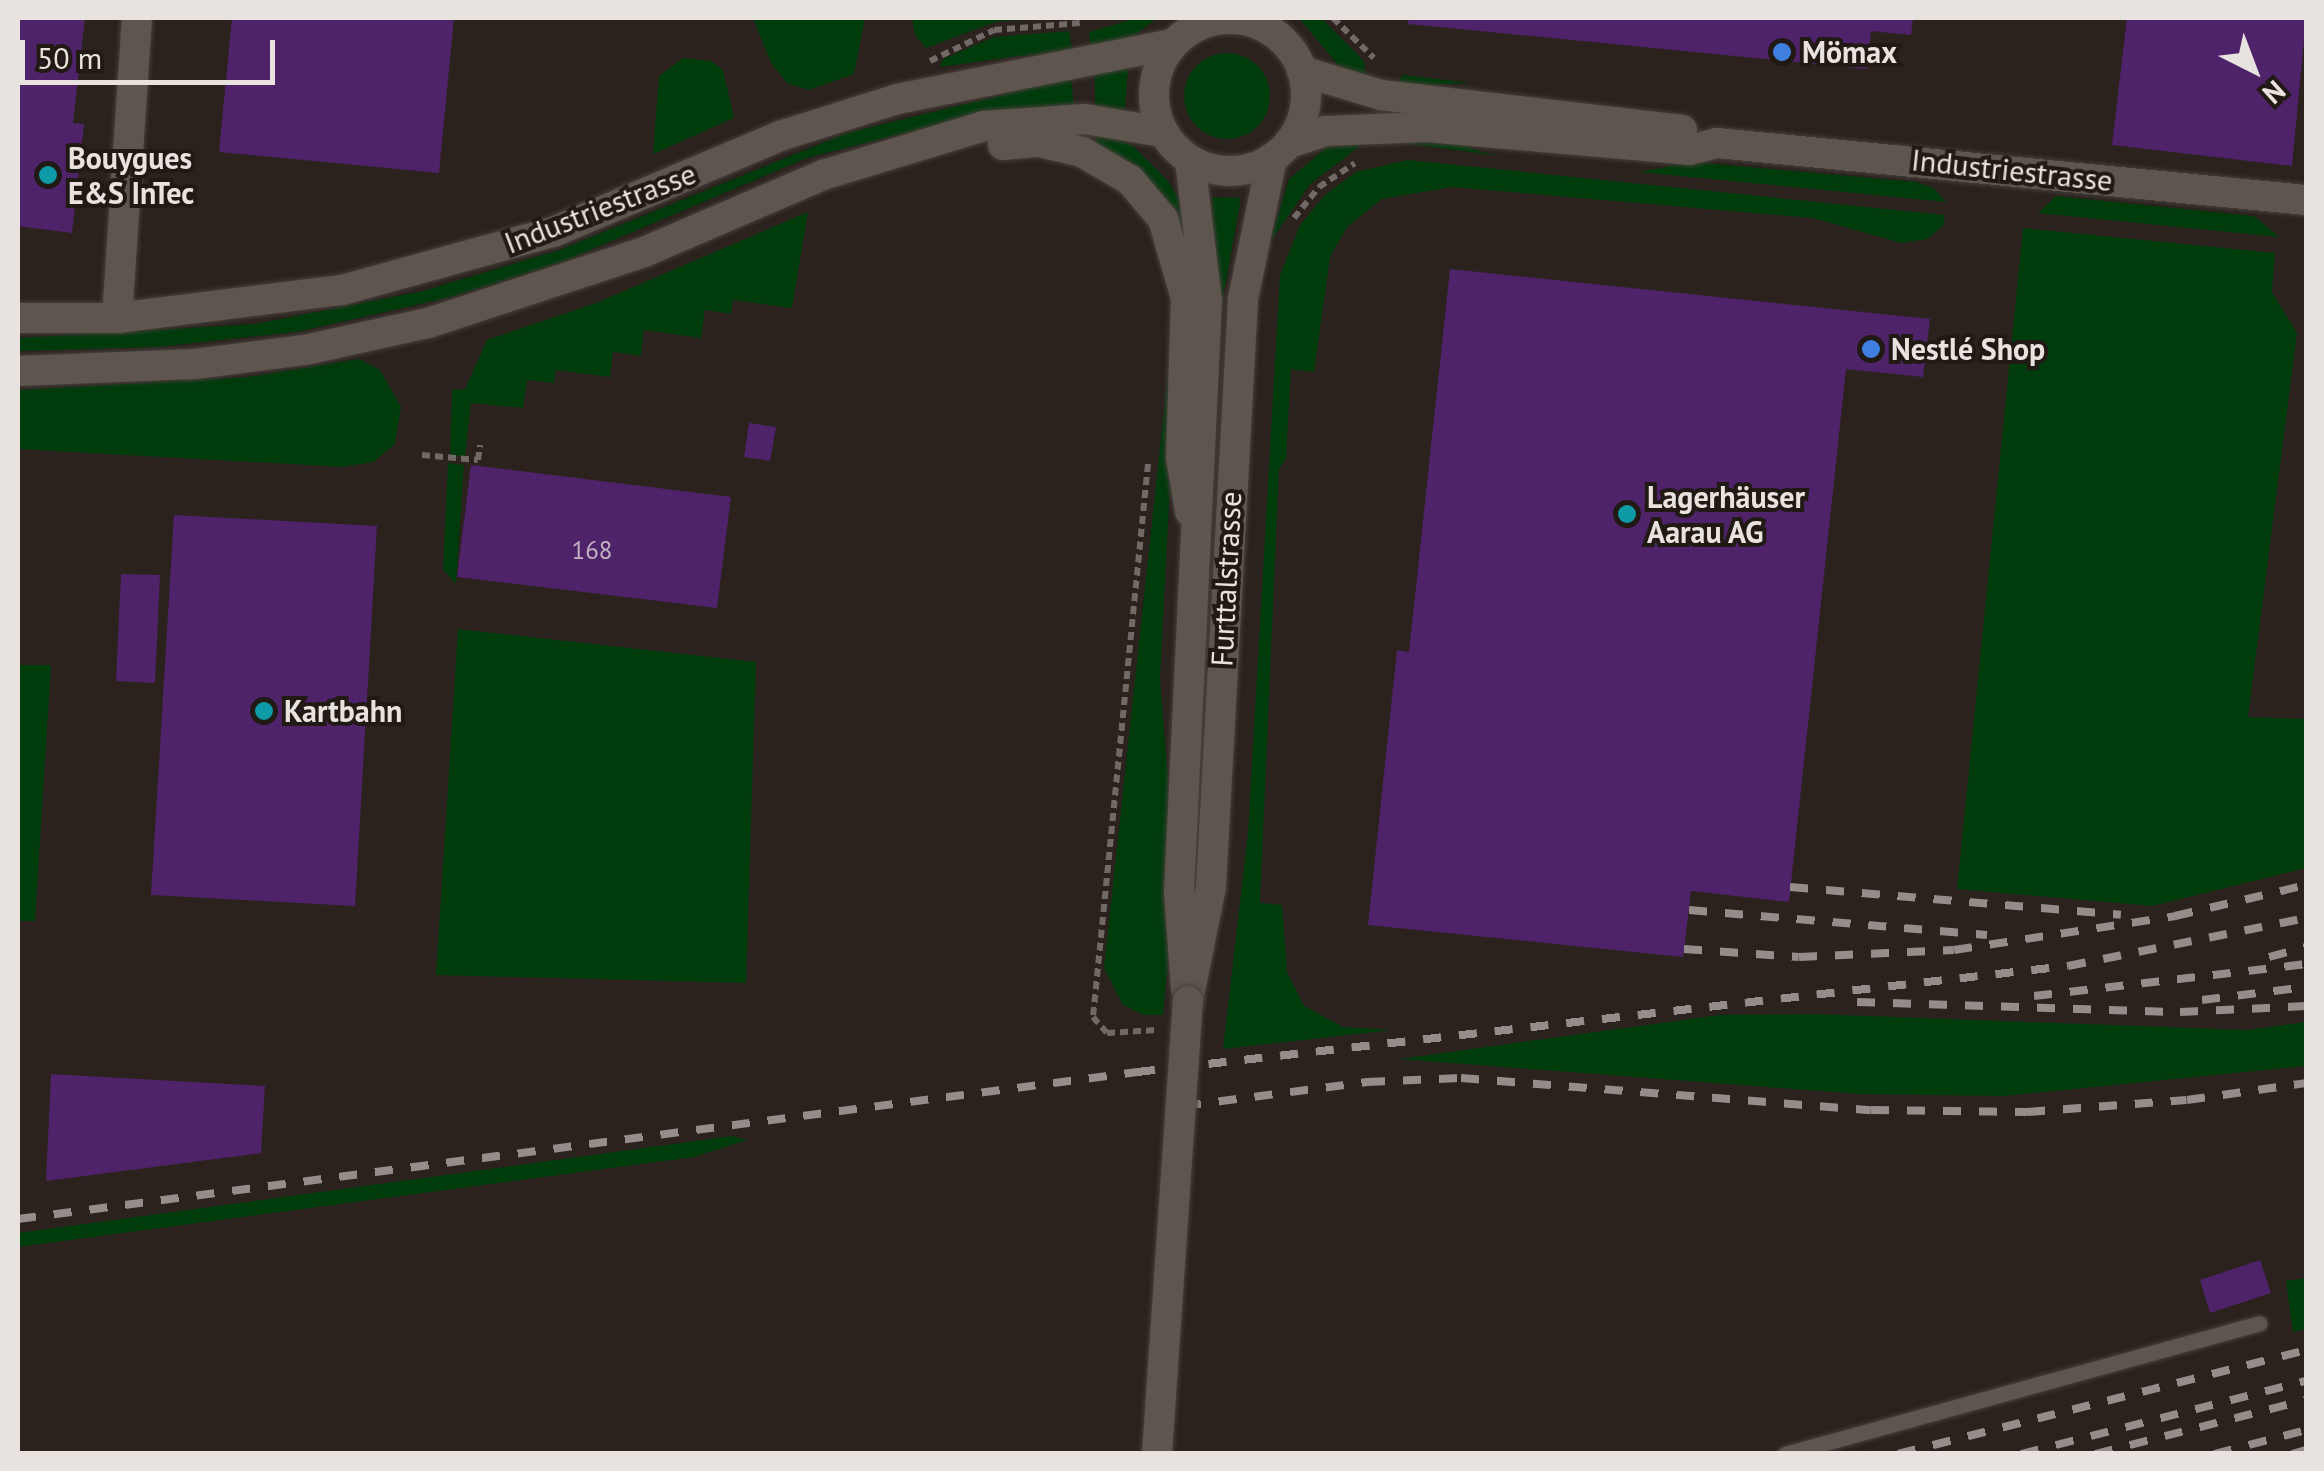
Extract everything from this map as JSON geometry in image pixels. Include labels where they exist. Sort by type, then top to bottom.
[{"type":"street","points":[[117,318],[137,18]]},
{"type":"street","points":[[1211,19],[1273,25],[1302,71],[1305,104],[1281,151],[1230,172],[1190,161],[1162,132],[1154,86],[1173,44],[1211,19]]},
{"type":"street","name":"Industriestrasse","points":[[18,318],[117,318],[256,305],[469,257],[606,211],[780,136],[897,100],[1173,44]]},
{"type":"street","name":"Industriestrasse","points":[[1302,71],[1381,95],[1696,132],[1717,143]]},
{"type":"street","name":"Industriestrasse","points":[[18,371],[194,364],[305,350],[428,323],[626,258],[746,204],[984,126],[1068,120],[1162,132]]},
{"type":"street","name":"Industriestrasse","points":[[1281,151],[1326,131],[1412,127],[1689,150],[1717,143],[2306,200]]},
{"type":"street","name":"Industriestrasse","points":[[905,149],[1039,142],[1109,165],[1155,208],[1172,240],[1186,298],[1182,458],[1195,546]]},
{"type":"street","name":"Furttalstrasse","points":[[1157,1454],[1188,1001],[1210,887],[1243,299],[1281,151]]},
{"type":"street","name":"Furttalstrasse","points":[[1188,1001],[1179,893],[1207,301],[1190,161]]},
{"type":"lane","points":[[1785,1454],[2259,1322]]},
{"type":"path","points":[[1333,18],[1381,68]]},
{"type":"path","points":[[897,100],[935,54],[994,30],[1080,24]]},
{"type":"path","points":[[1150,444],[1093,1017],[1107,1032],[1159,1030]]},
{"type":"path","points":[[422,455],[478,460],[480,445]]},
{"type":"green space","points":[[753,18],[865,18],[854,74],[809,90],[787,83],[771,63]]},
{"type":"green space","points":[[912,18],[1047,18],[995,22],[926,48],[915,35]]},
{"type":"green space","points":[[1137,18],[1157,18],[1133,37],[1090,46],[1089,32]]},
{"type":"green space","points":[[1299,18],[1321,18],[1364,61],[1366,77],[1338,65]]},
{"type":"green space","points":[[1069,31],[1072,49],[940,67],[943,59],[994,37]]},
{"type":"green space","points":[[1219,53],[1235,53],[1258,65],[1267,79],[1267,113],[1258,127],[1235,139],[1219,139],[1203,132],[1191,120],[1184,104],[1184,88],[1191,72],[1203,60]]},
{"type":"green space","points":[[683,58],[711,61],[723,70],[734,118],[653,154],[659,76]]},
{"type":"green space","points":[[1128,68],[1125,109],[1095,110],[1095,73]]},
{"type":"green space","points":[[1403,75],[1471,83],[1395,86]]},
{"type":"green space","points":[[1071,78],[1074,107],[968,117],[807,158],[562,262],[447,298],[296,332],[158,347],[18,351],[18,338],[255,324],[423,291],[559,250],[847,133]]},
{"type":"green space","points":[[1097,131],[1133,146],[1168,181],[1181,202],[1191,249],[1180,224],[1096,143]]},
{"type":"green space","points":[[1367,141],[1310,184],[1269,244],[1289,179],[1326,148]]},
{"type":"green space","points":[[1448,141],[1483,152],[1501,156],[1394,142]]},
{"type":"green space","points":[[1408,160],[1945,215],[1943,226],[1927,239],[1901,243],[1813,218],[1452,187],[1382,199],[1347,227],[1330,257],[1314,372],[1291,369],[1286,459],[1279,469],[1260,903],[1282,905],[1287,972],[1304,1006],[1343,1027],[1392,1030],[1223,1049],[1248,833],[1280,275],[1300,225],[1325,195],[1356,172]]},
{"type":"green space","points":[[1693,162],[1917,182],[1935,189],[1946,202],[1639,172]]},
{"type":"green space","points":[[2056,196],[2254,216],[2279,237],[2038,213]]},
{"type":"green space","points":[[1212,197],[1241,198],[1223,298],[1215,440]]},
{"type":"green space","points":[[808,212],[792,308],[733,300],[731,314],[705,310],[701,338],[644,330],[641,356],[613,352],[610,377],[556,370],[554,383],[527,380],[523,408],[471,403],[465,456],[450,455],[452,390],[465,389],[487,340],[596,303]]},
{"type":"green space","points":[[2023,228],[2275,253],[2272,292],[2297,333],[2248,717],[2306,719],[2306,868],[2152,906],[1957,889]]},
{"type":"green space","points":[[359,359],[380,370],[401,407],[395,444],[373,462],[342,467],[18,449],[18,390],[247,377]]},
{"type":"green space","points":[[1169,364],[1176,367],[1160,680],[1172,825],[1169,954],[1163,1015],[1144,1015],[1123,1005],[1104,968]]},
{"type":"green space","points":[[448,463],[464,465],[456,584],[443,569]]},
{"type":"green space","points":[[458,629],[756,662],[746,983],[436,975]]},
{"type":"green space","points":[[18,665],[51,665],[35,921],[18,921]]},
{"type":"green space","points":[[1814,1014],[2247,1030],[2306,1022],[2306,1066],[2003,1096],[1859,1094],[1399,1059],[1720,1015]]},
{"type":"green space","points":[[732,1136],[747,1140],[694,1157],[18,1247],[18,1233]]},
{"type":"green space","points":[[2306,1278],[2306,1329],[2293,1332],[2286,1281]]},
{"type":"building","name":"Bouygues E&S InTec","points":[[18,18],[85,18],[73,123],[84,124],[72,233],[18,226]]},
{"type":"building","points":[[232,18],[454,18],[439,173],[219,152]]},
{"type":"building","name":"Mömax","points":[[1409,18],[1913,18],[1911,35],[1871,31],[1867,69],[1408,24]]},
{"type":"building","points":[[2127,18],[2306,18],[2292,166],[2112,145]]},
{"type":"building","name":"Lagerhäuser Aarau AG","points":[[1450,269],[1930,319],[1923,377],[1846,369],[1789,902],[1691,891],[1683,957],[1368,925],[1397,650],[1409,652]]},
{"type":"building","points":[[749,423],[776,427],[770,461],[744,457]]},
{"type":"building","points":[[471,465],[731,497],[717,608],[457,577]]},
{"type":"building","name":"Kartbahn","points":[[174,515],[377,526],[355,906],[151,895]]},
{"type":"building","points":[[121,574],[160,575],[155,683],[116,681]]},
{"type":"building","points":[[51,1074],[265,1086],[261,1153],[46,1181]]},
{"type":"building","points":[[2260,1260],[2271,1293],[2210,1313],[2200,1280]]},
{"type":"railway","points":[[1684,949],[1799,957],[1954,950],[2175,916],[2306,885]]},
{"type":"railway","points":[[1790,887],[2121,915]]},
{"type":"railway","points":[[1689,910],[1987,935]]},
{"type":"railway","points":[[18,1219],[1137,1072],[2068,966],[2306,918]]},
{"type":"railway","points":[[2269,957],[2306,947]]},
{"type":"railway","points":[[2034,996],[2306,964]]},
{"type":"railway","points":[[2202,1000],[2306,987]]},
{"type":"railway","points":[[1857,1002],[2180,1012],[2306,1006]]},
{"type":"railway","points":[[1183,1106],[1367,1082],[1461,1078],[1871,1110],[2027,1112],[2187,1100],[2306,1083]]},
{"type":"railway","points":[[1898,1454],[2306,1350]]},
{"type":"railway","points":[[2021,1454],[2306,1381]]},
{"type":"railway","points":[[2095,1454],[2306,1400]]},
{"type":"railway","points":[[2214,1454],[2306,1430]]},
{"type":"railway","points":[[2292,1454],[2306,1450]]},
{"type":"place","name":"Mömax","points":[[1782,52]]},
{"type":"place","name":"Bouygues E&S InTec","points":[[48,175]]},
{"type":"place","name":"Nestlé Shop","points":[[1871,349]]},
{"type":"place","name":"Lagerhäuser Aarau AG","points":[[1627,514]]},
{"type":"place","name":"Kartbahn","points":[[264,711]]}]
